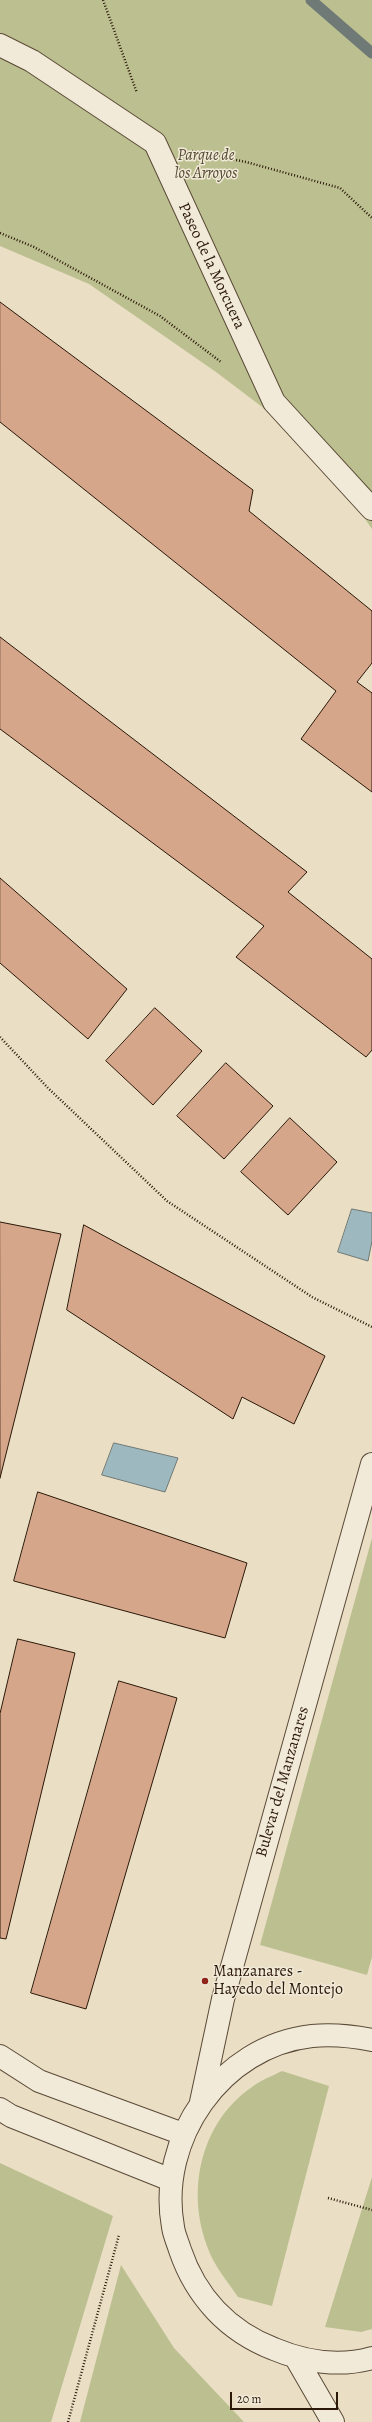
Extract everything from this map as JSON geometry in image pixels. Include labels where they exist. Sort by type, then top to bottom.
[{"type":"street","points":[[0,46],[32,60],[155,143]]},
{"type":"street","name":"Paseo de la Morcuera","points":[[155,143],[274,402],[372,508]]},
{"type":"street","name":"Bulevar del Manzanares","points":[[201,2102],[223,1999],[372,1464]]},
{"type":"street","points":[[372,2040],[337,2035],[311,2036],[279,2044],[250,2058],[223,2078],[201,2102],[183,2134],[171,2180],[173,2227],[188,2272],[215,2311],[252,2340],[296,2358],[330,2363],[372,2358]]},
{"type":"street","points":[[0,2056],[39,2081],[183,2134]]},
{"type":"street","points":[[0,2109],[11,2116],[171,2180]]},
{"type":"street","points":[[296,2358],[333,2422]]},
{"type":"path","points":[[103,0],[138,98]]},
{"type":"path","points":[[155,143],[246,162],[340,188],[372,218]]},
{"type":"path","points":[[0,233],[34,247],[160,316],[223,364]]},
{"type":"path","points":[[0,1037],[48,1088],[167,1201],[312,1297],[372,1327]]},
{"type":"path","points":[[328,2198],[372,2210]]},
{"type":"path","points":[[68,2422],[118,2235]]},
{"type":"green space","name":"Parque de los Arroyos","points":[[0,0],[372,0],[372,529],[315,447],[216,372],[89,284],[0,246]]},
{"type":"green space","points":[[372,1538],[372,1957],[367,1975],[260,1945]]},
{"type":"green space","points":[[282,2071],[329,2086],[272,2306],[238,2297],[221,2273],[206,2242],[200,2218],[198,2193],[200,2168],[207,2145],[218,2123],[233,2103],[252,2087]]},
{"type":"green space","points":[[0,2163],[113,2216],[51,2422],[0,2422]]},
{"type":"green space","points":[[372,2177],[372,2329],[361,2332],[325,2327]]},
{"type":"green space","points":[[121,2265],[174,2348],[244,2422],[80,2422]]},
{"type":"water","points":[[352,1209],[372,1213],[372,1241],[368,1261],[338,1252]]},
{"type":"water","points":[[114,1443],[178,1458],[165,1492],[102,1475]]},
{"type":"building","points":[[0,302],[253,490],[249,511],[372,611],[372,663],[357,682],[372,693],[372,792],[301,739],[336,691],[0,422]]},
{"type":"building","points":[[0,637],[307,872],[288,892],[372,959],[372,1050],[366,1057],[236,957],[264,926],[0,729]]},
{"type":"building","points":[[0,878],[127,989],[88,1039],[0,963]]},
{"type":"building","points":[[155,1008],[202,1051],[153,1105],[106,1061]]},
{"type":"building","points":[[226,1063],[273,1106],[224,1159],[177,1116]]},
{"type":"building","points":[[290,1118],[337,1162],[288,1215],[241,1172]]},
{"type":"building","points":[[0,1222],[61,1234],[0,1478]]},
{"type":"building","points":[[84,1225],[325,1356],[294,1424],[242,1397],[233,1419],[67,1310]]},
{"type":"building","points":[[38,1492],[247,1563],[225,1638],[14,1581]]},
{"type":"building","points":[[18,1639],[75,1653],[6,1939],[0,1938],[0,1714]]},
{"type":"building","points":[[119,1681],[177,1698],[86,2009],[31,1993]]},
{"type":"waterway","points":[[311,0],[372,53]]},
{"type":"place","name":"Manzanares - Hayedo del Montejo","points":[[205,1981]]}]
